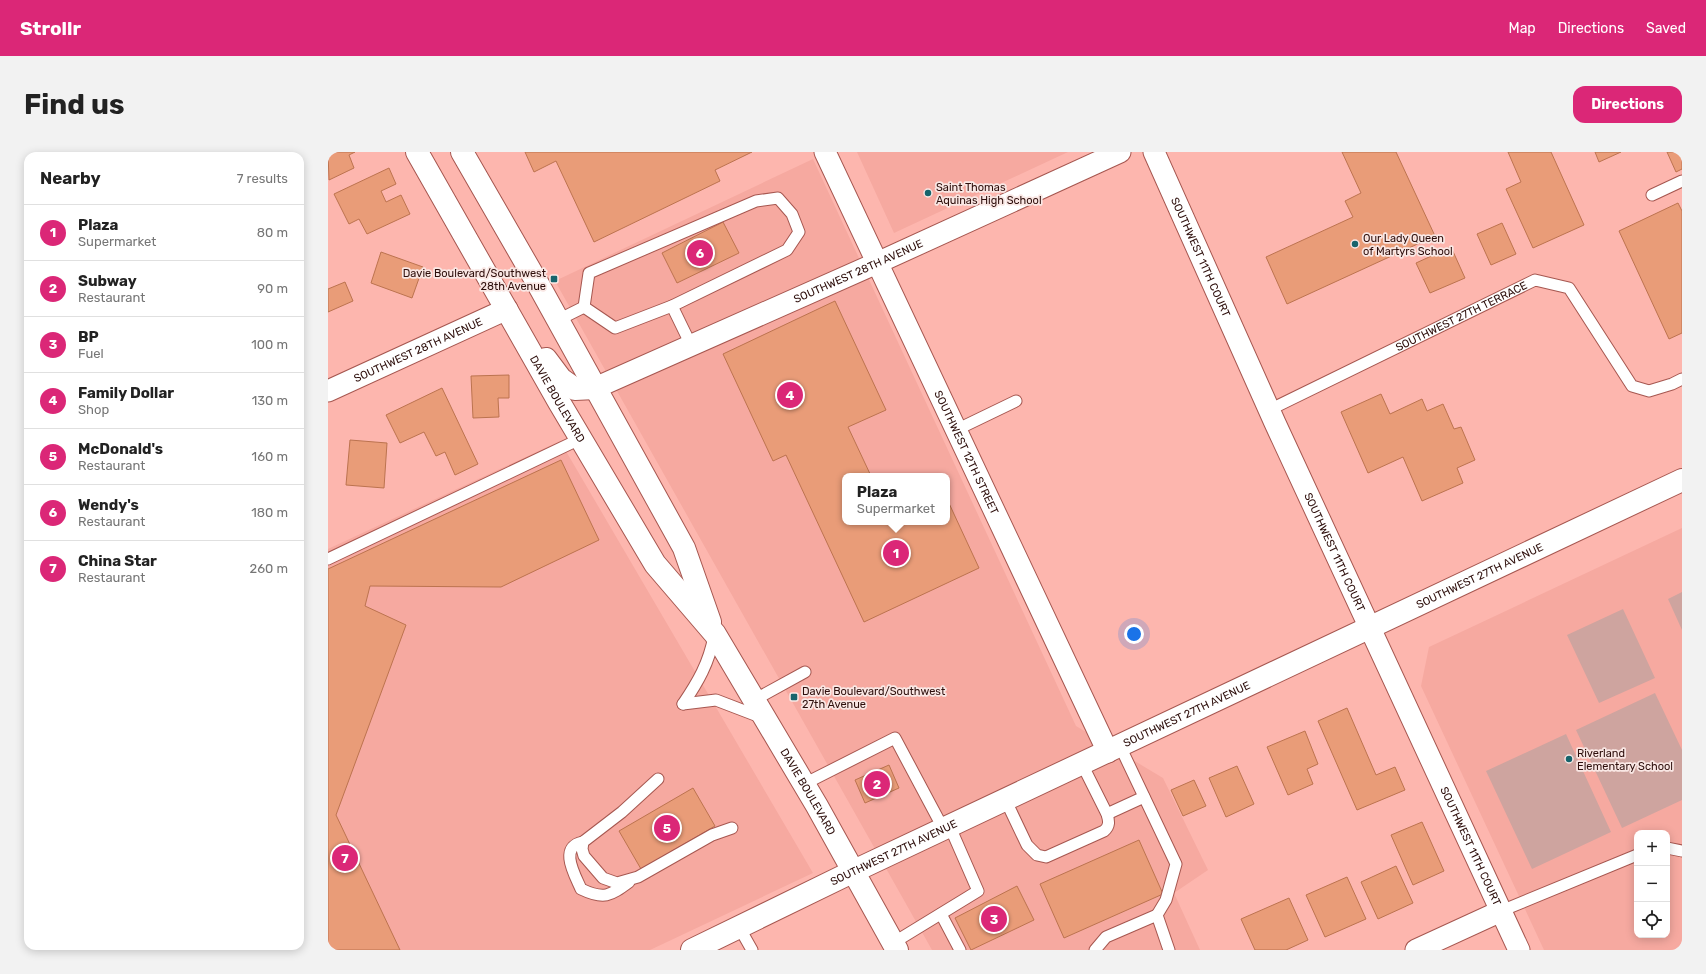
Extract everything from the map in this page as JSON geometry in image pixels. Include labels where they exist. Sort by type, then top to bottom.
[{"type":"main road","name":"DAVIE BOULEVARD","points":[[417,152],[580,439],[655,564],[715,634],[804,784],[895,946]]},
{"type":"main road","name":"DAVIE BOULEVARD","points":[[462,152],[558,320],[684,548],[715,634]]},
{"type":"main road","points":[[507,309],[561,379],[575,389],[595,388]]},
{"type":"main road","name":"SOUTHWEST 27TH AVENUE","points":[[692,950],[854,871],[948,828],[1682,480]]},
{"type":"street","name":"SOUTHWEST 12TH STREET","points":[[825,152],[956,430],[1114,749]]},
{"type":"street","name":"SOUTHWEST 28TH AVENUE","points":[[595,388],[877,263],[1120,152]]},
{"type":"street","name":"SOUTHWEST 11TH COURT","points":[[1154,152],[1269,410],[1519,950]]},
{"type":"street","name":"SOUTHWEST 28TH AVENUE","points":[[328,391],[507,309]]},
{"type":"street","points":[[1416,950],[1501,911]]},
{"type":"lane","points":[[1652,195],[1682,181]]},
{"type":"lane","points":[[778,198],[792,214],[799,232],[787,250],[672,306],[615,328],[584,307],[589,273],[756,201],[778,198]]},
{"type":"lane","name":"SOUTHWEST 27TH TERRACE","points":[[1269,410],[1535,280],[1569,288],[1632,386],[1648,391],[1672,384],[1682,379]]},
{"type":"lane","points":[[672,306],[691,345]]},
{"type":"lane","points":[[558,320],[584,307]]},
{"type":"lane","points":[[956,430],[1016,401]]},
{"type":"lane","points":[[328,559],[580,439]]},
{"type":"lane","points":[[715,634],[710,656],[697,683],[683,704],[716,700],[765,719]]},
{"type":"lane","points":[[754,700],[805,672]]},
{"type":"lane","points":[[804,784],[895,738],[948,828],[978,891],[941,914],[895,946]]},
{"type":"lane","points":[[1095,950],[1106,937],[1157,915],[1166,900],[1176,864],[1144,797],[1114,749]]},
{"type":"lane","points":[[1006,800],[1027,845],[1037,855],[1046,857],[1104,831],[1108,827],[1109,820],[1082,764]]},
{"type":"lane","points":[[658,779],[622,812],[583,842],[578,843],[572,848],[568,859],[581,889],[595,896],[612,895],[636,878],[712,835],[732,828]]},
{"type":"lane","points":[[1107,814],[1144,797]]},
{"type":"lane","points":[[583,842],[582,849],[584,856],[603,878],[617,883],[636,878]]},
{"type":"lane","points":[[1670,849],[1682,851]]},
{"type":"lane","points":[[1501,911],[1634,856]]},
{"type":"lane","points":[[941,914],[960,950]]},
{"type":"lane","points":[[1157,915],[1169,950]]},
{"type":"lane","points":[[739,927],[752,950]]},
{"type":"shaded area","name":"Saint Thomas Aquinas High School","points":[[857,152],[1068,152],[894,233]]},
{"type":"shaded area","points":[[813,159],[1076,726],[1163,778],[1208,870],[1174,893],[1200,950],[932,950],[555,281]]},
{"type":"shaded area","points":[[560,441],[813,873],[650,950],[328,950],[328,549]]},
{"type":"shaded area","name":"Riverland Elementary School","points":[[1682,528],[1682,950],[1544,950],[1421,686],[1429,647]]},
{"type":"shaded area","points":[[1682,592],[1682,630],[1668,599]]},
{"type":"shaded area","points":[[1623,609],[1655,678],[1599,703],[1567,635]]},
{"type":"shaded area","points":[[1655,693],[1682,750],[1682,800],[1622,828],[1576,730]]},
{"type":"shaded area","points":[[1566,734],[1611,832],[1532,869],[1486,771]]},
{"type":"building","points":[[328,152],[355,152],[349,155],[354,168],[329,180]]},
{"type":"building","points":[[525,152],[752,152],[715,170],[720,181],[594,242],[556,161],[534,172]]},
{"type":"building","points":[[1342,152],[1396,152],[1435,236],[1287,304],[1266,257],[1353,217],[1345,201],[1361,193]]},
{"type":"building","points":[[1508,152],[1551,152],[1584,225],[1533,248],[1506,189],[1521,182]]},
{"type":"building","points":[[1595,152],[1621,152],[1599,162]]},
{"type":"building","points":[[1667,152],[1682,152],[1682,169],[1676,172]]},
{"type":"building","points":[[389,168],[396,184],[381,191],[386,202],[401,195],[410,214],[367,234],[359,219],[349,224],[334,194]]},
{"type":"building","points":[[1678,203],[1682,211],[1682,333],[1669,339],[1619,231]]},
{"type":"building","points":[[723,222],[739,253],[677,283],[662,253]]},
{"type":"building","points":[[1502,223],[1516,254],[1491,265],[1477,234]]},
{"type":"building","points":[[1451,247],[1465,278],[1430,293],[1416,263]]},
{"type":"building","points":[[381,252],[423,267],[412,298],[371,283]]},
{"type":"building","points":[[345,282],[353,301],[328,312],[328,289]]},
{"type":"building","points":[[835,301],[886,410],[848,427],[870,473],[842,473],[842,525],[950,525],[950,505],[979,568],[864,622],[786,455],[773,461],[723,354]]},
{"type":"building","points":[[509,375],[509,398],[498,398],[499,417],[473,418],[471,376]]},
{"type":"building","points":[[442,388],[478,464],[455,475],[445,452],[436,456],[424,432],[400,443],[386,415]]},
{"type":"building","points":[[1381,394],[1390,414],[1422,399],[1427,411],[1443,404],[1454,429],[1461,427],[1475,460],[1457,468],[1463,483],[1422,501],[1403,457],[1368,473],[1341,412]]},
{"type":"building","points":[[350,440],[387,443],[384,488],[346,485]]},
{"type":"building","points":[[561,460],[599,540],[501,587],[370,586],[365,606],[406,625],[336,815],[400,950],[328,950],[328,569]]},
{"type":"building","points":[[1347,708],[1376,775],[1395,767],[1405,790],[1357,810],[1318,721]]},
{"type":"building","points":[[1305,731],[1318,764],[1307,769],[1313,784],[1288,795],[1267,747]]},
{"type":"building","points":[[889,765],[899,788],[865,803],[855,780]]},
{"type":"building","points":[[1237,766],[1254,804],[1226,817],[1209,778]]},
{"type":"building","points":[[1194,780],[1206,806],[1183,816],[1171,790]]},
{"type":"building","points":[[693,788],[715,826],[641,869],[619,831]]},
{"type":"building","points":[[1422,822],[1444,871],[1413,885],[1391,835]]},
{"type":"building","points":[[1139,840],[1163,894],[1064,938],[1040,884]]},
{"type":"building","points":[[1396,866],[1413,903],[1378,919],[1361,882]]},
{"type":"building","points":[[1347,877],[1366,919],[1325,937],[1306,895]]},
{"type":"building","points":[[1017,886],[1034,920],[971,950],[955,918]]},
{"type":"building","points":[[1289,898],[1308,940],[1286,950],[1255,950],[1241,919]]},
{"type":"place","name":"Saint Thomas Aquinas High School","points":[[928,193]]},
{"type":"place","name":"Our Lady Queen of Martyrs School","points":[[1355,244]]},
{"type":"place","name":"Wendy's","points":[[700,253]]},
{"type":"place","name":"Davie Boulevard/Southwest 28th Avenue","points":[[554,279]]},
{"type":"place","name":"Family Dollar","points":[[790,395]]},
{"type":"place","name":"Plaza","points":[[896,553]]},
{"type":"place","name":"Davie Boulevard/Southwest 27th Avenue","points":[[794,697]]},
{"type":"place","name":"Riverland Elementary School","points":[[1569,759]]},
{"type":"place","name":"Subway","points":[[877,784]]},
{"type":"place","name":"McDonald's","points":[[667,828]]},
{"type":"place","name":"China Star","points":[[345,858]]},
{"type":"place","name":"BP","points":[[994,919]]}]
